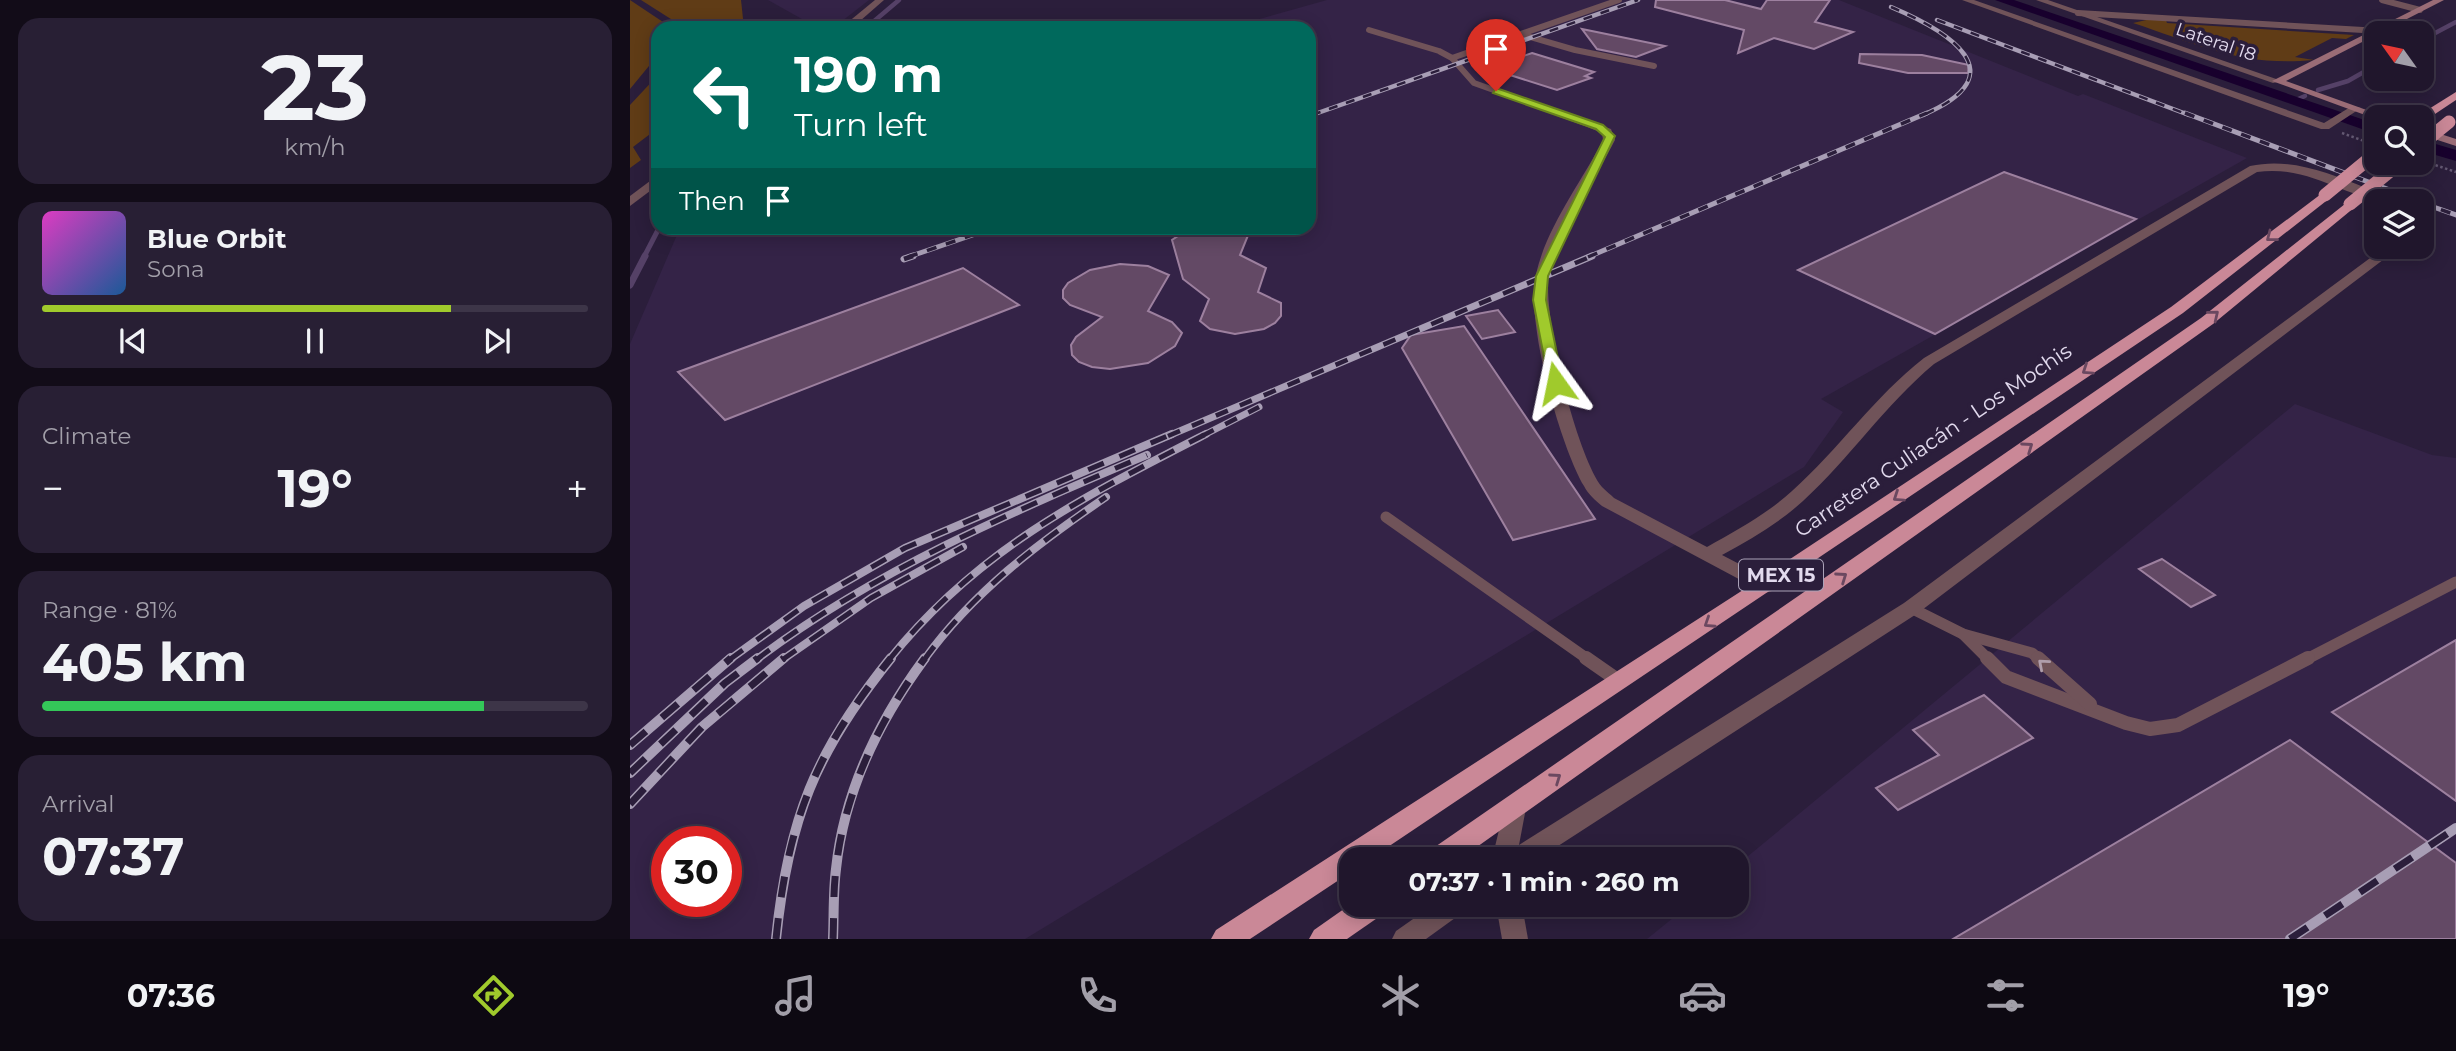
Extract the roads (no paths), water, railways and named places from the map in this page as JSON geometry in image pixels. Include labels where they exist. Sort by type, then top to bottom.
[{"type":"highway","points":[[2434,109],[2456,95]]},
{"type":"highway","points":[[2434,134],[2452,120]]},
{"type":"highway","name":"Carretera Culiacán - Los Mochis","points":[[1226,939],[1765,586],[2177,310],[2364,163]]},
{"type":"highway","name":"MEX 15","points":[[1457,847],[2207,321],[2385,175]]},
{"type":"highway","points":[[1324,939],[1356,917]]},
{"type":"main road","points":[[2399,21],[2440,0]]},
{"type":"main road","points":[[2277,81],[2364,39]]},
{"type":"main road","name":"Lateral 18","points":[[2277,81],[2364,113]]},
{"type":"main road","points":[[2434,135],[2456,143]]},
{"type":"street","points":[[854,21],[880,0]]},
{"type":"street","points":[[1966,0],[2328,125],[2353,110]]},
{"type":"street","name":"Lateral 18","points":[[2040,0],[2277,81]]},
{"type":"street","points":[[1584,122],[1607,131],[1610,136],[1542,276],[1539,300],[1556,383],[1585,473],[1594,489],[1608,502],[1765,586]]},
{"type":"street","points":[[1708,555],[1768,521],[1799,495],[1853,439],[1883,401],[1929,361],[2254,169],[2279,166],[2296,168],[2364,192]]},
{"type":"street","points":[[630,202],[651,185]]},
{"type":"street","points":[[1537,847],[1911,608],[2377,259]]},
{"type":"street","points":[[1506,847],[1514,808]]},
{"type":"street","points":[[1405,939],[1436,917]]},
{"type":"street","points":[[1510,917],[1515,939]]},
{"type":"lane","points":[[1452,58],[1619,0]]},
{"type":"lane","points":[[2382,0],[2420,10]]},
{"type":"lane","points":[[2078,13],[2364,30]]},
{"type":"lane","points":[[1369,30],[1452,58],[1474,83],[1584,122]]},
{"type":"lane","points":[[1520,34],[1575,50],[1654,66]]},
{"type":"lane","points":[[1386,517],[1619,681]]},
{"type":"lane","points":[[1963,634],[2006,677],[2126,723],[2150,729],[2178,725],[2456,582]]},
{"type":"lane","points":[[1911,608],[1963,634],[2032,653],[2095,709]]},
{"type":"waterway","points":[[874,21],[899,0]]},
{"type":"waterway","points":[[2001,0],[2364,125]]},
{"type":"waterway","points":[[2434,34],[2456,22]]},
{"type":"waterway","points":[[2318,90],[2348,81],[2364,72]]},
{"type":"waterway","points":[[2294,101],[2305,96]]},
{"type":"waterway","points":[[2434,149],[2456,156]]},
{"type":"waterway","points":[[644,257],[655,235]]},
{"type":"waterway","points":[[630,285],[645,256]]},
{"type":"railway","points":[[1316,114],[1638,0]]},
{"type":"railway","points":[[1891,7],[1934,28],[1951,41],[1964,55],[1970,69],[1967,84],[1952,100],[1926,113]]},
{"type":"railway","points":[[1937,20],[2189,115]]},
{"type":"railway","points":[[1588,257],[1926,113]]},
{"type":"railway","points":[[2185,113],[2387,189]]},
{"type":"railway","points":[[2434,207],[2456,215]]},
{"type":"railway","points":[[908,257],[972,235]]},
{"type":"railway","points":[[904,259],[913,256]]},
{"type":"railway","points":[[1168,436],[1592,256]]},
{"type":"railway","points":[[1202,436],[1259,407]]},
{"type":"railway","points":[[729,660],[804,606],[905,548],[1172,434]]},
{"type":"railway","points":[[889,660],[958,587],[1034,529],[1117,480],[1206,434]]},
{"type":"railway","points":[[756,660],[848,598],[896,571],[994,522],[1147,455]]},
{"type":"railway","points":[[924,660],[963,612],[985,591],[1031,551],[1106,497]]},
{"type":"railway","points":[[782,660],[871,598],[963,547]]},
{"type":"railway","points":[[630,745],[731,658]]},
{"type":"railway","points":[[630,773],[725,683],[758,658]]},
{"type":"railway","points":[[630,804],[702,727],[784,658]]},
{"type":"railway","points":[[776,939],[788,858],[810,789],[824,757],[843,725],[891,658]]},
{"type":"railway","points":[[833,939],[834,895],[840,840],[856,784],[879,731],[925,658]]},
{"type":"railway","points":[[2290,939],[2456,828]]}]
